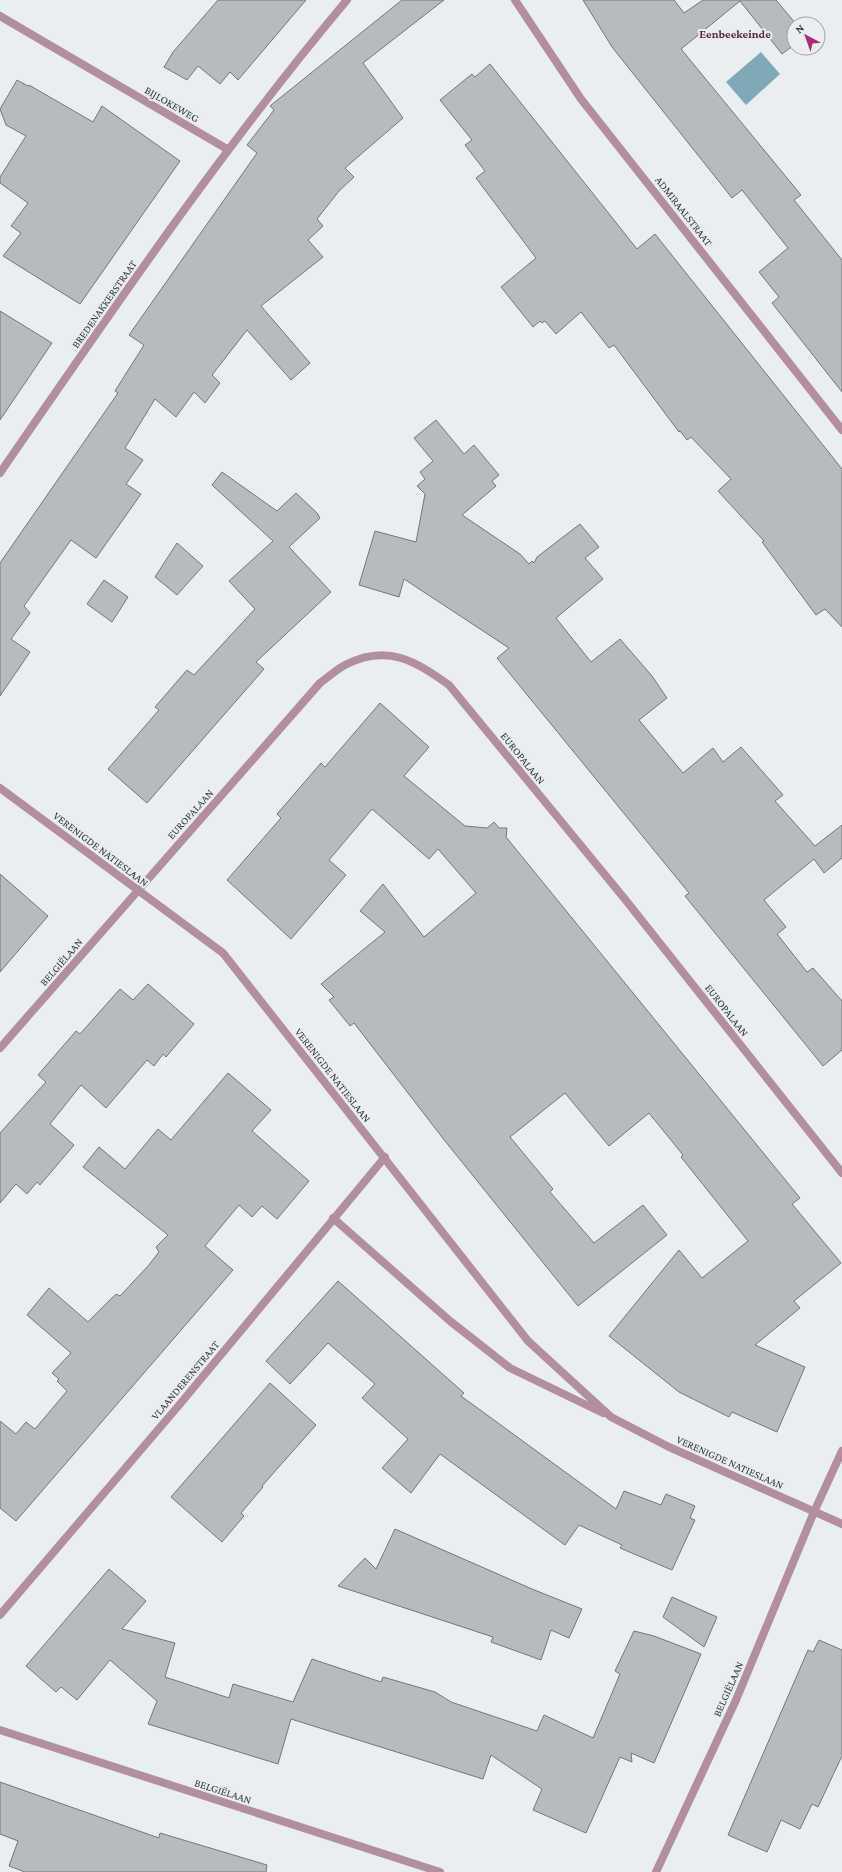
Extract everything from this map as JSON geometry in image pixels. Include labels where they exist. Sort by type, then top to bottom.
[{"type":"street","points":[[227,149],[302,53],[347,0]]},
{"type":"street","name":"ADMIRAALSTRAAT","points":[[515,0],[581,99],[842,430]]},
{"type":"street","name":"BIJLOKEWEG","points":[[0,16],[227,149]]},
{"type":"street","name":"BREDENAKKERSTRAAT","points":[[0,473],[227,149]]},
{"type":"street","name":"EUROPALAAN","points":[[138,890],[320,683],[345,665],[375,654],[405,658],[428,670],[449,685],[624,898],[842,1173]]},
{"type":"street","name":"VERENIGDE NATIESLAAN","points":[[0,788],[223,952],[528,1341],[611,1417]]},
{"type":"street","name":"BELGIËLAAN","points":[[0,1048],[138,890]]},
{"type":"street","name":"VLAANDERENSTRAAT","points":[[0,1615],[180,1404],[385,1157]]},
{"type":"street","name":"VERENIGDE NATIESLAAN","points":[[333,1218],[450,1321],[510,1368],[669,1447],[842,1524]]},
{"type":"street","points":[[814,1512],[842,1451]]},
{"type":"street","name":"BELGIËLAAN","points":[[656,1872],[736,1700],[814,1512]]},
{"type":"street","name":"BELGIËLAAN","points":[[0,1730],[352,1845],[440,1872]]},
{"type":"water","points":[[761,52],[780,74],[746,105],[726,82]]},
{"type":"building","points":[[218,0],[306,0],[238,80],[230,72],[220,84],[198,66],[187,80],[164,67],[173,52]]},
{"type":"building","points":[[402,0],[444,0],[363,63],[403,118],[345,168],[354,177],[339,191],[317,219],[323,226],[308,240],[323,257],[261,306],[310,363],[291,380],[247,330],[212,375],[220,383],[205,403],[194,392],[176,417],[155,399],[125,448],[143,460],[126,484],[141,494],[96,558],[71,540],[24,606],[30,613],[11,639],[30,652],[0,696],[0,563],[118,393],[115,391],[144,345],[129,335],[257,153],[247,145],[274,110],[270,106]]},
{"type":"building","points":[[583,0],[674,0],[684,13],[703,0],[776,0],[789,16],[786,16],[786,51],[782,54],[740,1],[681,49],[801,195],[794,200],[842,260],[842,392],[772,303],[779,297],[759,272],[788,248],[742,190],[732,198],[612,47]]},
{"type":"building","points":[[490,64],[637,249],[655,234],[842,469],[842,627],[825,609],[816,615],[762,542],[764,541],[718,491],[731,479],[691,437],[687,440],[680,431],[679,432],[614,345],[609,348],[581,312],[556,334],[545,321],[542,323],[540,321],[533,327],[501,287],[536,258],[476,178],[485,171],[465,145],[472,140],[440,100],[472,74],[475,77]]},
{"type":"building","points":[[17,80],[28,86],[29,85],[93,122],[102,106],[180,161],[80,304],[3,256],[21,233],[11,226],[28,203],[0,183],[0,177],[26,136],[6,125],[0,109]]},
{"type":"building","points":[[0,311],[52,343],[0,420]]},
{"type":"building","points":[[436,420],[464,454],[474,445],[499,475],[492,481],[496,486],[462,515],[520,554],[529,564],[532,561],[534,563],[537,557],[580,524],[599,547],[585,558],[603,579],[556,618],[591,662],[620,639],[652,676],[667,698],[639,720],[683,773],[713,748],[723,762],[741,747],[783,795],[775,801],[815,846],[842,825],[842,858],[824,873],[814,859],[764,900],[786,927],[777,934],[807,972],[813,968],[842,1001],[842,1050],[823,1066],[685,896],[689,893],[497,658],[509,648],[404,579],[399,597],[359,585],[375,531],[416,542],[425,494],[417,486],[425,479],[420,472],[433,461],[414,438]]},
{"type":"building","points":[[222,472],[277,511],[296,493],[317,513],[320,518],[289,547],[331,592],[256,662],[264,669],[147,803],[108,769],[159,710],[155,707],[187,670],[194,675],[255,609],[229,581],[273,541],[212,485]]},
{"type":"building","points":[[177,543],[203,566],[177,595],[155,577]]},
{"type":"building","points":[[104,580],[128,597],[112,622],[87,604]]},
{"type":"building","points":[[380,703],[429,747],[404,776],[465,826],[487,828],[494,822],[499,828],[507,828],[506,837],[800,1198],[792,1204],[841,1263],[794,1301],[800,1308],[755,1345],[805,1367],[777,1432],[732,1412],[729,1417],[679,1392],[609,1336],[679,1250],[702,1278],[748,1241],[681,1157],[683,1155],[649,1113],[609,1146],[565,1093],[510,1137],[553,1189],[550,1192],[594,1243],[643,1205],[667,1235],[578,1306],[445,1141],[354,1023],[350,1026],[329,1000],[334,997],[321,984],[385,932],[360,911],[383,884],[424,937],[476,893],[438,849],[429,859],[372,809],[329,860],[346,875],[291,939],[227,880],[281,818],[277,814],[321,763],[325,767]]},
{"type":"building","points":[[0,874],[48,916],[0,972]]},
{"type":"building","points":[[148,984],[194,1024],[166,1057],[163,1054],[154,1066],[147,1060],[106,1108],[81,1085],[50,1124],[74,1145],[40,1185],[37,1182],[27,1194],[16,1184],[0,1203],[0,1133],[46,1082],[38,1075],[76,1031],[80,1034],[120,989],[133,1000]]},
{"type":"building","points":[[228,1073],[271,1110],[252,1131],[309,1181],[277,1219],[262,1206],[252,1217],[239,1205],[205,1246],[233,1270],[16,1521],[0,1508],[0,1421],[16,1434],[26,1422],[35,1429],[67,1391],[57,1381],[59,1379],[52,1373],[71,1353],[27,1315],[49,1288],[88,1322],[116,1294],[120,1296],[148,1266],[159,1252],[156,1247],[168,1235],[83,1167],[99,1147],[125,1169],[158,1129],[171,1140]]},
{"type":"building","points":[[338,1281],[464,1393],[461,1396],[616,1509],[624,1491],[661,1505],[666,1494],[695,1506],[690,1518],[695,1520],[672,1570],[620,1548],[622,1545],[579,1525],[565,1545],[440,1454],[411,1493],[382,1468],[408,1439],[362,1398],[375,1384],[328,1343],[290,1384],[266,1361]]},
{"type":"building","points":[[270,1383],[316,1425],[262,1486],[263,1487],[241,1513],[244,1516],[222,1542],[171,1497]]},
{"type":"building","points":[[395,1529],[532,1589],[582,1609],[569,1638],[551,1630],[541,1660],[491,1642],[493,1637],[338,1586],[365,1558],[376,1569]]},
{"type":"building","points":[[109,1569],[146,1601],[122,1629],[175,1643],[165,1677],[229,1698],[233,1684],[293,1702],[312,1659],[381,1682],[383,1677],[435,1692],[451,1702],[537,1731],[544,1715],[593,1738],[620,1674],[615,1671],[634,1631],[654,1636],[701,1654],[654,1763],[631,1753],[632,1762],[620,1757],[586,1833],[533,1810],[542,1789],[491,1755],[483,1779],[291,1719],[278,1764],[148,1724],[157,1701],[110,1660],[77,1700],[61,1687],[56,1692],[26,1666]]},
{"type":"building","points":[[672,1597],[717,1617],[704,1647],[663,1617]]},
{"type":"building","points":[[819,1640],[842,1650],[842,1756],[818,1807],[812,1804],[800,1829],[781,1820],[767,1852],[728,1835],[808,1650],[813,1652]]},
{"type":"building","points":[[0,1782],[159,1838],[160,1833],[267,1865],[266,1872],[25,1872],[9,1866],[18,1841],[0,1834]]},
{"type":"district","name":"Eenbeekeinde","points":[[735,34]]}]
